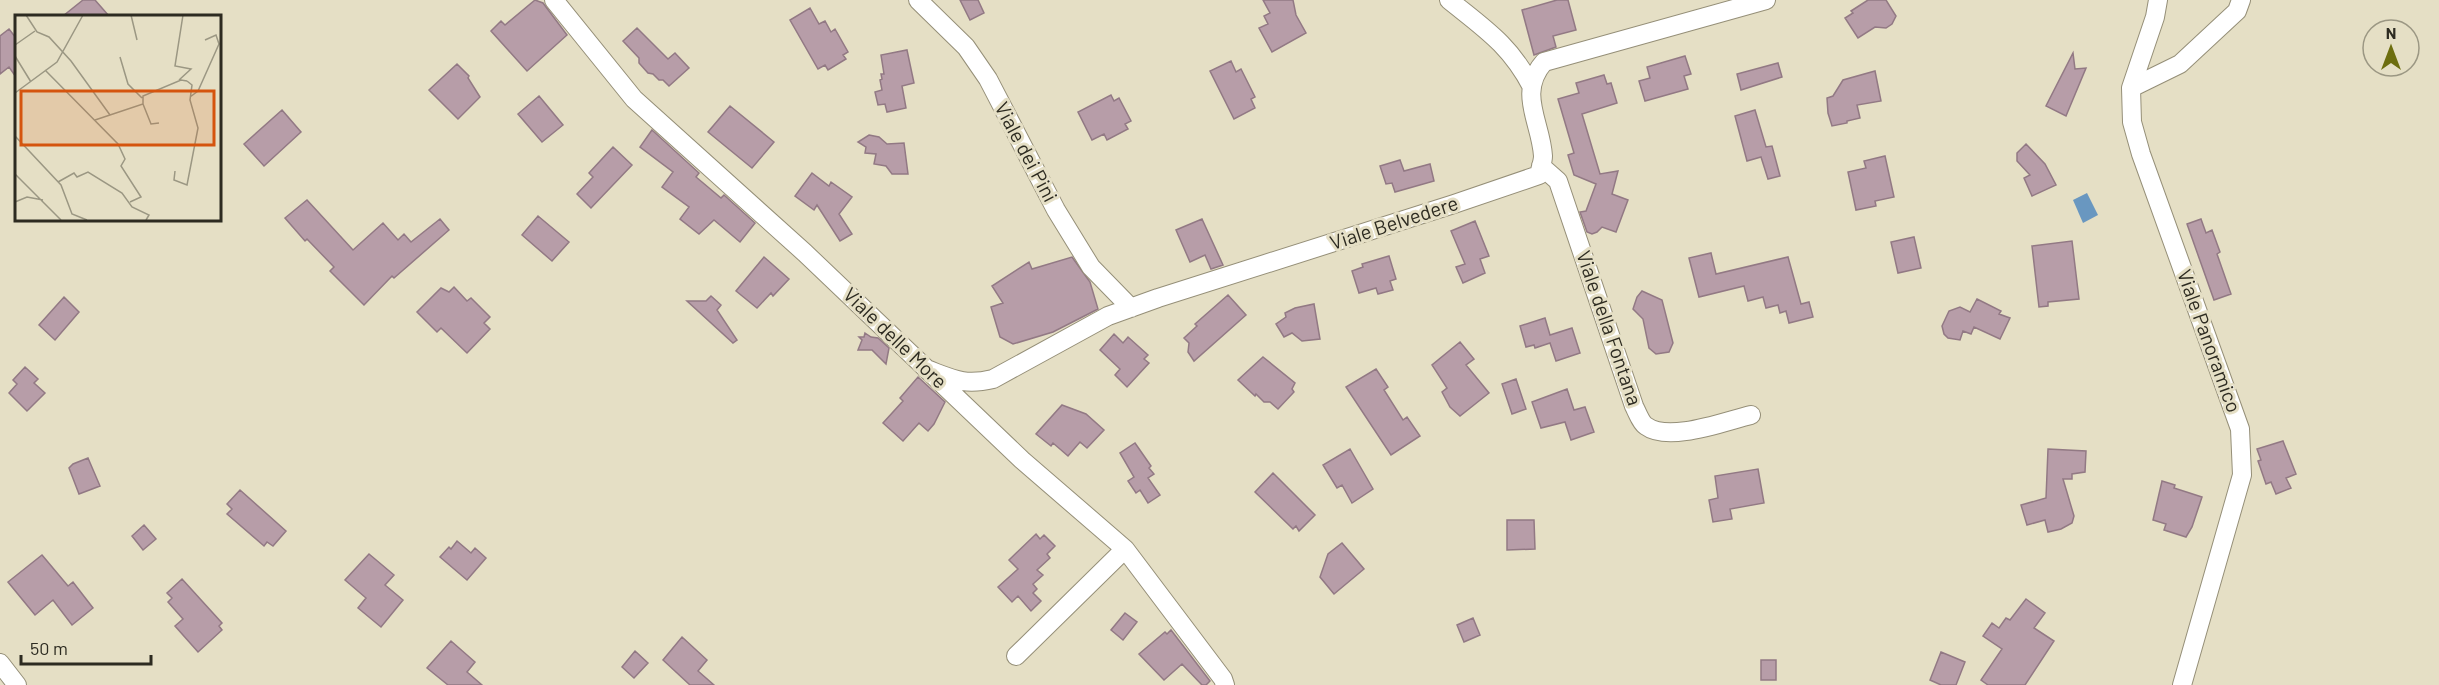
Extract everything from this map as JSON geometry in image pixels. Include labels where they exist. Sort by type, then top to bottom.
[{"type":"street","name":"Viale delle More","points":[[554,0],[634,99],[805,253],[1022,460],[1125,549],[1197,643],[1225,685]]},
{"type":"street","name":"Viale dei Pini","points":[[918,0],[966,47],[988,79],[1056,210],[1091,267],[1131,308]]},
{"type":"street","points":[[1449,0],[1500,41],[1523,70],[1532,87]]},
{"type":"street","points":[[1541,166],[1543,158],[1531,98],[1533,74],[1544,62],[1766,0]]},
{"type":"street","name":"Viale Panoramico","points":[[2158,0],[2155,17],[2131,88],[2133,122],[2141,154],[2240,429],[2242,475],[2182,685]]},
{"type":"street","points":[[2131,88],[2180,64],[2237,11],[2241,0]]},
{"type":"street","name":"Viale Belvedere","points":[[926,369],[974,384],[993,379],[1100,321],[1131,308],[1539,175],[1541,166]]},
{"type":"street","name":"Viale della Fontana","points":[[1541,166],[1558,181],[1634,406],[1645,426],[1657,431],[1676,433],[1751,415]]},
{"type":"street","points":[[1016,656],[1125,549]]},
{"type":"street","points":[[0,663],[17,685]]},
{"type":"water","points":[[2087,193],[2098,215],[2083,223],[2073,200]]},
{"type":"building","points":[[83,0],[95,0],[108,15],[64,15]]},
{"type":"building","points":[[535,0],[543,3],[567,35],[527,71],[491,31],[501,21],[505,25]]},
{"type":"building","points":[[960,0],[978,0],[984,13],[970,20]]},
{"type":"building","points":[[1263,0],[1293,0],[1296,15],[1306,33],[1272,52],[1259,28],[1268,24],[1264,16],[1270,13]]},
{"type":"building","points":[[1557,0],[1568,0],[1576,30],[1553,36],[1556,47],[1534,55],[1522,10]]},
{"type":"building","points":[[1868,0],[1886,0],[1896,16],[1892,24],[1886,28],[1875,27],[1858,38],[1845,18],[1853,13],[1851,11]]},
{"type":"building","points":[[810,8],[819,24],[825,21],[831,32],[835,29],[848,52],[843,55],[846,59],[828,70],[825,65],[818,69],[790,20]]},
{"type":"building","points":[[637,28],[668,59],[675,53],[689,68],[669,86],[663,80],[648,73],[639,63],[639,58],[623,41]]},
{"type":"building","points":[[9,29],[15,37],[15,76],[9,67],[0,74],[0,36]]},
{"type":"building","points":[[907,50],[914,83],[902,86],[906,108],[887,112],[885,104],[878,105],[875,92],[882,90],[880,80],[882,79],[881,74],[884,74],[881,55]]},
{"type":"building","points":[[2073,53],[2075,69],[2086,68],[2066,116],[2046,106]]},
{"type":"building","points":[[1685,56],[1691,74],[1684,76],[1688,89],[1645,101],[1639,81],[1650,78],[1647,67]]},
{"type":"building","points":[[1231,61],[1236,72],[1241,69],[1255,97],[1251,99],[1255,108],[1234,119],[1210,71]]},
{"type":"building","points":[[1778,63],[1782,77],[1741,90],[1737,74]]},
{"type":"building","points":[[457,64],[469,76],[468,78],[480,97],[458,119],[429,90]]},
{"type":"building","points":[[1875,71],[1881,101],[1857,105],[1860,118],[1832,126],[1827,98],[1833,96],[1843,80]]},
{"type":"building","points":[[1604,75],[1607,84],[1611,83],[1617,103],[1582,114],[1600,174],[1618,171],[1612,194],[1628,200],[1616,232],[1602,227],[1592,234],[1587,232],[1580,212],[1586,211],[1596,184],[1574,175],[1568,155],[1574,153],[1558,99],[1579,93],[1576,83]]},
{"type":"building","points":[[1111,95],[1114,101],[1119,98],[1131,121],[1125,124],[1128,129],[1107,140],[1104,134],[1092,140],[1078,112]]},
{"type":"building","points":[[539,96],[563,125],[542,142],[518,114]]},
{"type":"building","points":[[730,106],[774,142],[752,168],[708,132]]},
{"type":"building","points":[[282,110],[301,132],[264,166],[244,144]]},
{"type":"building","points":[[1755,110],[1766,147],[1772,146],[1780,176],[1768,179],[1761,157],[1747,161],[1735,116]]},
{"type":"building","points":[[652,130],[699,173],[696,177],[721,198],[724,195],[755,223],[740,242],[714,220],[699,234],[680,219],[689,207],[662,187],[673,172],[640,147]]},
{"type":"building","points":[[869,135],[879,137],[887,144],[904,143],[908,174],[892,174],[886,166],[874,164],[876,154],[865,153],[866,147],[858,142]]},
{"type":"building","points":[[2026,144],[2045,164],[2056,185],[2032,196],[2024,178],[2030,175],[2017,161],[2017,153]]},
{"type":"building","points":[[613,147],[632,165],[591,208],[577,194],[593,177],[589,173]]},
{"type":"building","points":[[1885,156],[1894,197],[1875,201],[1876,206],[1856,210],[1848,172],[1866,168],[1864,161]]},
{"type":"building","points":[[1400,160],[1404,171],[1430,164],[1434,181],[1395,192],[1392,183],[1386,184],[1380,166]]},
{"type":"building","points":[[812,173],[829,186],[831,182],[852,197],[839,214],[852,234],[840,241],[817,205],[814,210],[795,196]]},
{"type":"building","points":[[307,200],[353,250],[383,223],[398,240],[404,234],[411,242],[440,219],[449,230],[394,278],[392,276],[364,305],[330,271],[334,267],[307,239],[305,241],[285,218]]},
{"type":"building","points":[[538,216],[569,242],[552,261],[522,235]]},
{"type":"building","points":[[1202,219],[1223,265],[1211,269],[1205,255],[1190,262],[1176,230]]},
{"type":"building","points":[[2201,219],[2206,233],[2212,230],[2220,252],[2217,254],[2231,294],[2214,300],[2187,224]]},
{"type":"building","points":[[1475,221],[1489,256],[1480,259],[1485,273],[1463,283],[1456,267],[1465,264],[1451,231]]},
{"type":"building","points":[[1914,237],[1921,268],[1898,273],[1891,242]]},
{"type":"building","points":[[2072,241],[2079,299],[2048,302],[2048,306],[2039,307],[2032,246]]},
{"type":"building","points":[[1711,253],[1716,274],[1788,257],[1801,304],[1809,302],[1813,317],[1789,323],[1786,311],[1780,313],[1778,305],[1766,308],[1763,297],[1748,301],[1744,286],[1699,297],[1689,258]]},
{"type":"building","points":[[1389,256],[1396,279],[1390,281],[1393,290],[1378,294],[1376,288],[1359,293],[1352,271],[1363,267],[1362,264]]},
{"type":"building","points":[[764,257],[789,279],[773,296],[771,293],[757,308],[736,291]]},
{"type":"building","points":[[1072,257],[1090,282],[1098,309],[1053,332],[1013,344],[1000,337],[991,307],[1003,303],[992,286],[1029,262],[1032,269]]},
{"type":"building","points":[[454,287],[467,301],[471,298],[490,317],[484,323],[490,329],[467,353],[441,328],[437,332],[417,312],[441,288],[449,292]]},
{"type":"building","points":[[1642,291],[1662,300],[1673,343],[1669,352],[1656,354],[1649,348],[1643,319],[1633,309]]},
{"type":"building","points":[[1228,295],[1246,315],[1194,361],[1188,352],[1189,343],[1184,338],[1197,326],[1195,324]]},
{"type":"building","points":[[711,296],[721,305],[717,310],[737,340],[733,343],[687,301],[706,301]]},
{"type":"building","points":[[64,297],[79,312],[55,340],[39,325]]},
{"type":"building","points":[[1977,299],[2001,311],[1999,314],[2010,318],[2000,339],[1974,327],[1971,334],[1963,331],[1960,340],[1948,338],[1942,326],[1949,311],[1960,307],[1970,312]]},
{"type":"building","points":[[1314,304],[1320,339],[1302,341],[1292,333],[1284,337],[1276,324],[1286,317],[1285,313],[1295,308]]},
{"type":"building","points":[[1545,318],[1550,335],[1572,328],[1580,353],[1556,361],[1550,343],[1535,348],[1534,345],[1526,347],[1520,326]]},
{"type":"building","points":[[865,333],[878,338],[889,348],[886,364],[872,350],[858,350],[862,340],[859,337],[864,337]]},
{"type":"building","points":[[1114,334],[1123,343],[1128,337],[1148,355],[1144,359],[1149,363],[1127,387],[1115,375],[1120,369],[1100,350]]},
{"type":"building","points":[[1460,342],[1474,359],[1466,365],[1489,393],[1460,416],[1450,407],[1442,392],[1447,388],[1432,365]]},
{"type":"building","points":[[1263,357],[1295,383],[1292,389],[1294,392],[1278,409],[1270,402],[1264,402],[1256,394],[1255,396],[1238,380]]},
{"type":"building","points":[[25,367],[38,379],[34,383],[45,393],[27,411],[9,393],[17,384],[13,380]]},
{"type":"building","points":[[1376,369],[1388,387],[1384,390],[1403,420],[1407,417],[1420,436],[1391,455],[1346,387]]},
{"type":"building","points":[[918,377],[945,402],[928,431],[919,423],[903,441],[883,423],[903,401],[900,398]]},
{"type":"building","points":[[1516,379],[1526,409],[1512,414],[1502,384]]},
{"type":"building","points":[[1567,389],[1574,410],[1585,407],[1594,432],[1571,440],[1565,422],[1541,428],[1532,402]]},
{"type":"building","points":[[1062,405],[1086,414],[1104,430],[1087,448],[1080,442],[1068,456],[1053,443],[1051,446],[1036,434]]},
{"type":"building","points":[[2283,441],[2296,474],[2286,478],[2291,488],[2276,494],[2271,482],[2266,484],[2258,461],[2261,460],[2257,449]]},
{"type":"building","points":[[1135,443],[1151,466],[1149,468],[1154,474],[1148,478],[1160,495],[1148,503],[1140,490],[1136,493],[1128,481],[1134,477],[1120,453]]},
{"type":"building","points":[[1350,449],[1373,489],[1352,503],[1342,485],[1337,488],[1323,465]]},
{"type":"building","points":[[2048,449],[2086,451],[2085,472],[2072,474],[2072,479],[2063,479],[2074,516],[2072,523],[2048,532],[2045,520],[2027,525],[2021,505],[2046,498]]},
{"type":"building","points":[[88,458],[100,486],[79,494],[69,468]]},
{"type":"building","points":[[1758,469],[1764,503],[1730,509],[1732,519],[1713,522],[1709,500],[1718,498],[1715,476]]},
{"type":"building","points":[[1273,473],[1315,515],[1299,531],[1296,526],[1293,529],[1255,492]]},
{"type":"building","points":[[2162,481],[2175,485],[2174,488],[2202,497],[2192,527],[2186,537],[2164,530],[2166,524],[2153,520]]},
{"type":"building","points":[[240,490],[286,531],[273,546],[267,542],[264,546],[227,514],[232,509],[227,504]]},
{"type":"building","points":[[1507,520],[1534,520],[1535,549],[1507,550]]},
{"type":"building","points":[[144,525],[156,539],[143,550],[132,536]]},
{"type":"building","points":[[1036,534],[1040,539],[1044,535],[1055,546],[1047,554],[1050,558],[1037,570],[1043,575],[1033,584],[1037,589],[1033,593],[1041,601],[1031,611],[1018,596],[1012,602],[998,587],[1018,569],[1009,560]]},
{"type":"building","points":[[457,541],[471,553],[475,548],[486,558],[467,580],[440,557]]},
{"type":"building","points":[[1342,543],[1364,569],[1334,594],[1320,577],[1328,554]]},
{"type":"building","points":[[369,554],[394,575],[385,585],[403,600],[381,627],[358,608],[366,598],[345,580]]},
{"type":"building","points":[[42,555],[68,586],[73,582],[93,608],[72,625],[53,600],[35,615],[8,582]]},
{"type":"building","points":[[182,579],[222,623],[219,626],[222,630],[198,652],[175,626],[183,619],[168,602],[172,598],[167,593]]},
{"type":"building","points":[[2026,599],[2045,613],[2034,628],[2054,641],[2025,685],[1988,685],[1981,680],[2002,649],[1983,636],[1992,623],[1999,628],[2006,618],[2010,620]]},
{"type":"building","points":[[1125,613],[1137,622],[1123,640],[1111,630]]},
{"type":"building","points":[[1473,618],[1480,635],[1464,642],[1457,625]]},
{"type":"building","points":[[1171,630],[1210,681],[1206,685],[1202,685],[1182,664],[1164,680],[1139,654],[1165,632],[1167,634]]},
{"type":"building","points":[[682,637],[707,660],[698,671],[714,685],[690,685],[663,660]]},
{"type":"building","points":[[451,641],[475,662],[467,672],[482,685],[448,685],[427,668]]},
{"type":"building","points":[[635,651],[648,663],[634,678],[622,667]]},
{"type":"building","points":[[1941,652],[1965,662],[1956,685],[1941,685],[1930,680]]},
{"type":"building","points":[[1761,660],[1776,660],[1776,680],[1761,680]]}]
